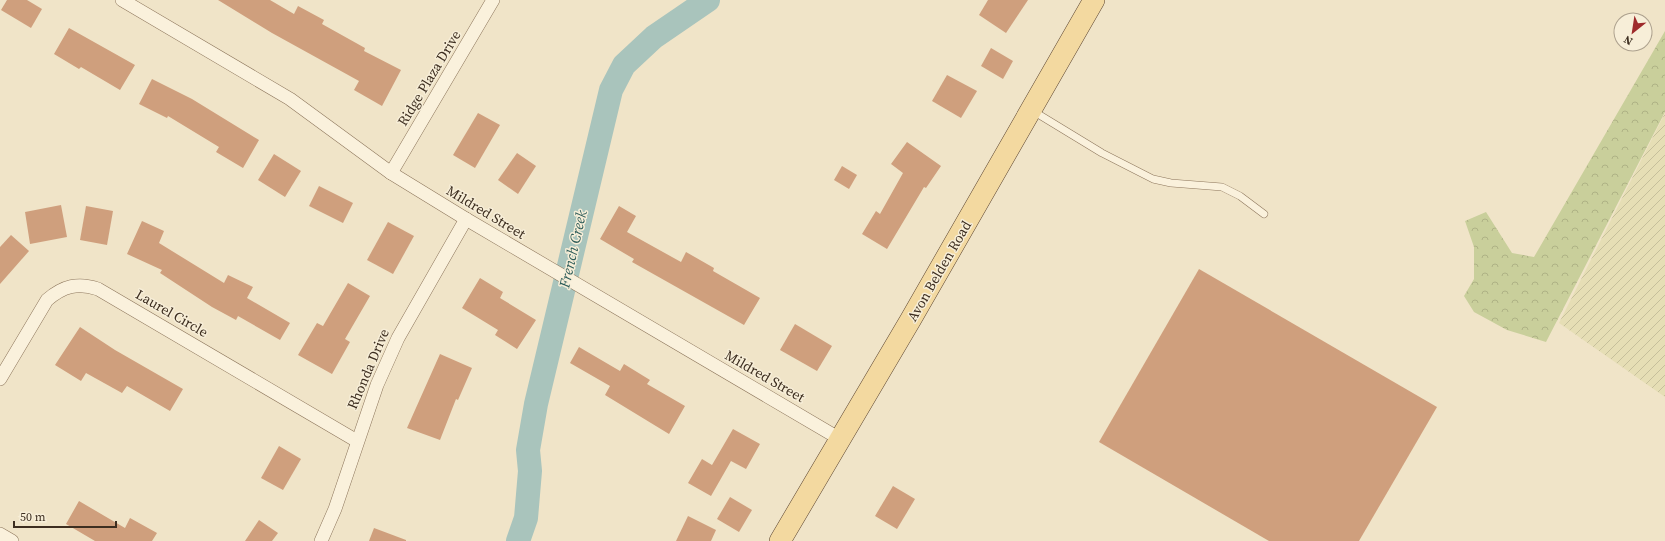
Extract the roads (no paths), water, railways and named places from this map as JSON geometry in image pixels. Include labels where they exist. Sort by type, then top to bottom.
[{"type":"main road","name":"Avon Belden Road","points":[[780,541],[1032,110],[1094,0]]},
{"type":"street","name":"Mildred Street","points":[[122,0],[290,99],[391,173],[466,219],[840,439]]},
{"type":"street","name":"Ridge Plaza Drive","points":[[391,173],[493,0]]},
{"type":"street","name":"Rhonda Drive","points":[[321,541],[335,509],[376,385],[398,338],[466,219]]},
{"type":"street","name":"Laurel Circle","points":[[0,379],[46,300],[55,292],[65,287],[88,285],[98,289],[358,441]]},
{"type":"street","points":[[0,534],[12,541]]},
{"type":"lane","points":[[1032,110],[1102,152],[1153,179],[1171,183],[1222,187],[1240,196],[1264,214]]},
{"type":"waterway","name":"French Creek","points":[[518,541],[526,518],[530,471],[528,450],[536,404],[611,90],[624,65],[654,37],[708,0]]}]
